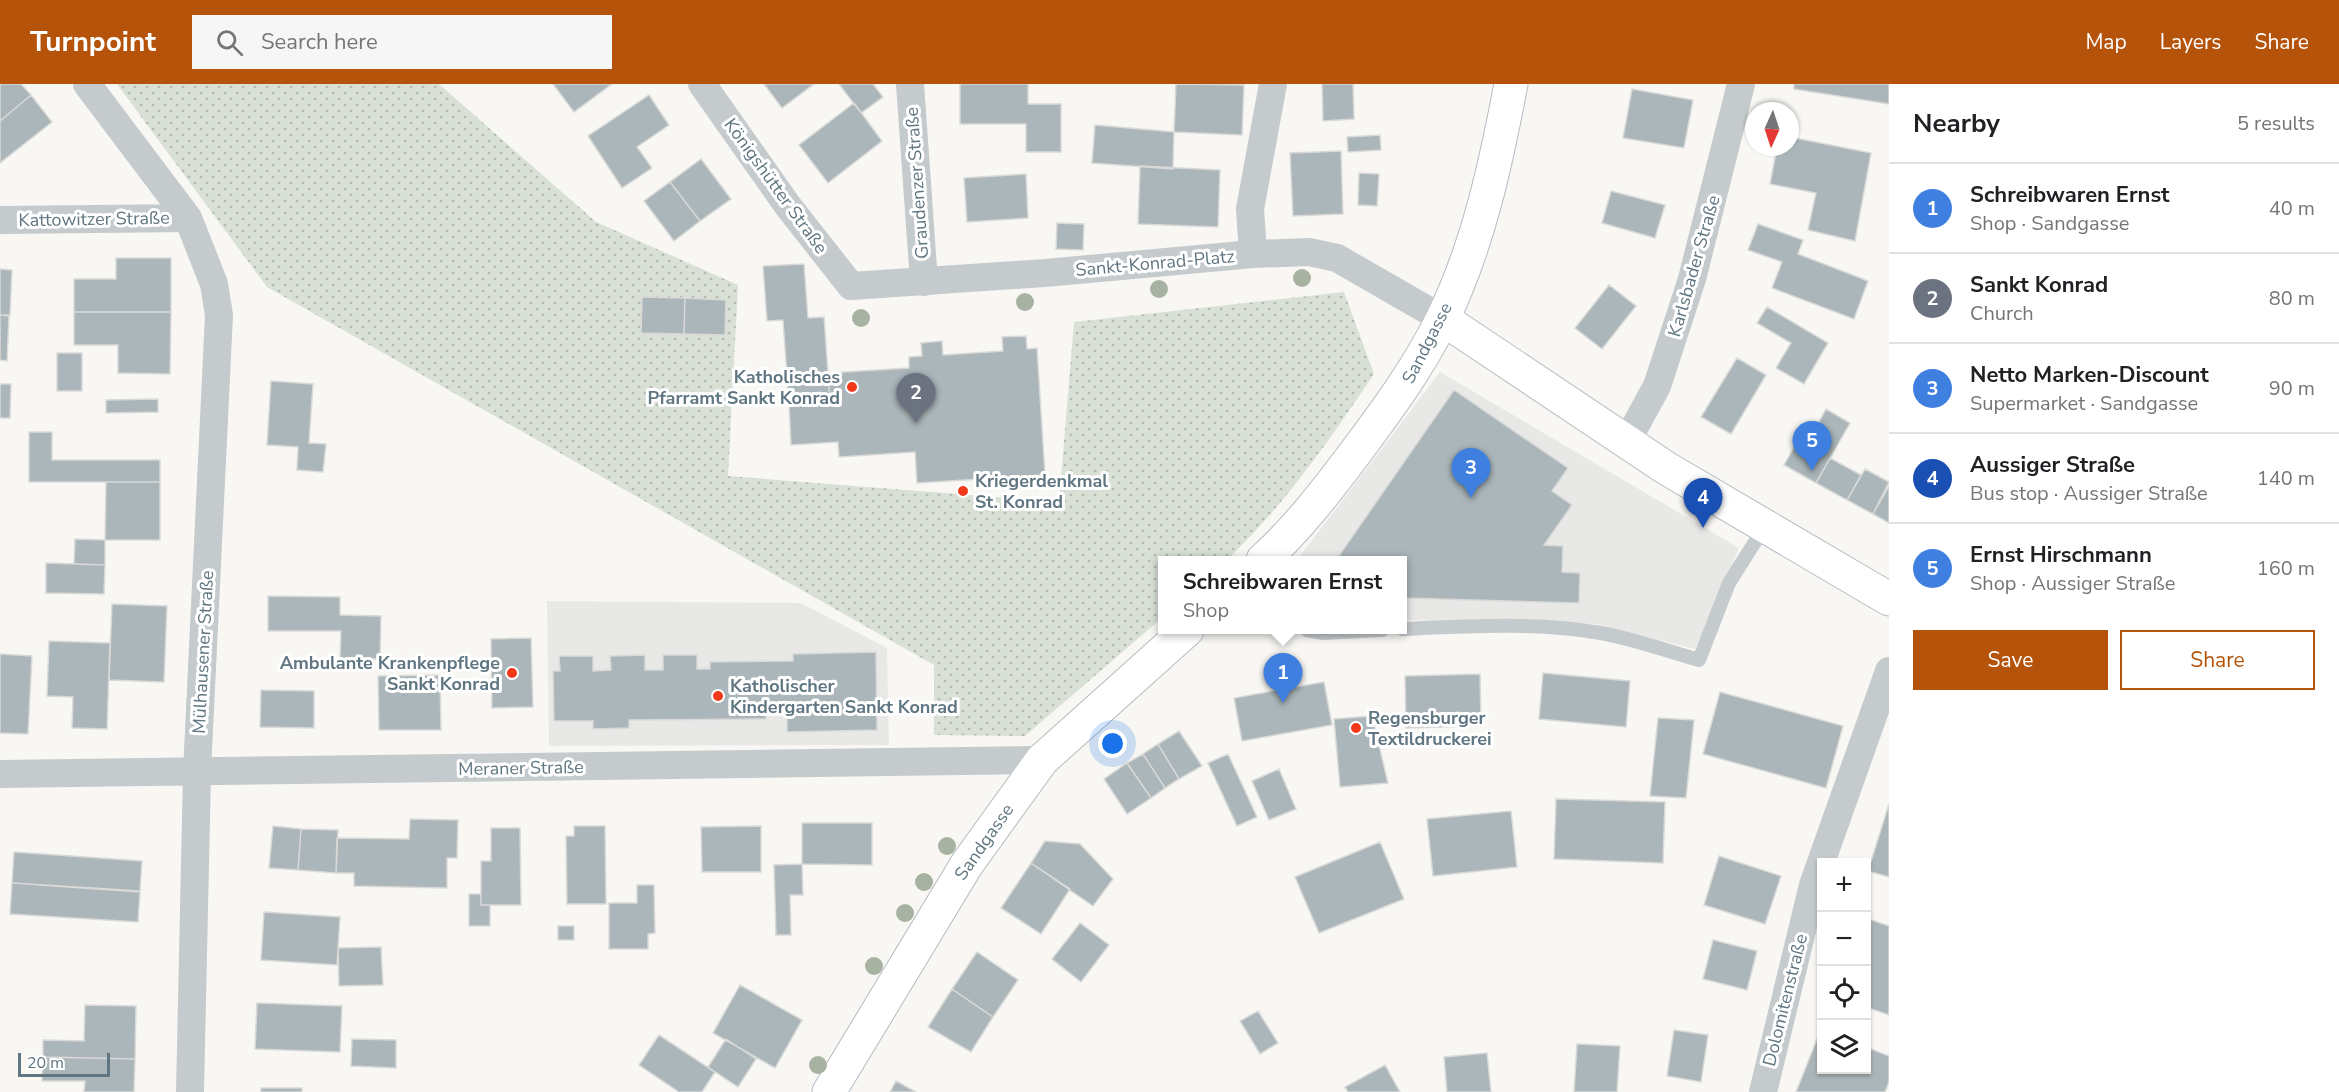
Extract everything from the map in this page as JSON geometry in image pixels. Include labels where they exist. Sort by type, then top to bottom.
[{"type":"street","name":"Mülhausener Straße","points":[[87,84],[188,218],[214,284],[219,315],[197,772],[190,1092]]},
{"type":"street","name":"Königshütter Straße","points":[[702,84],[788,206],[851,286]]},
{"type":"street","name":"Graudenzer Straße","points":[[910,84],[924,282]]},
{"type":"street","points":[[1253,254],[1250,209],[1273,84]]},
{"type":"street","name":"Sandgasse","points":[[1268,556],[1314,507],[1402,391],[1443,319],[1475,233],[1499,146],[1511,84]]},
{"type":"street","name":"Karlsbader Straße","points":[[1627,441],[1657,386],[1692,279],[1741,84]]},
{"type":"street","name":"Kattowitzer Straße","points":[[0,220],[188,218]]},
{"type":"street","name":"Sankt-Konrad-Platz","points":[[851,286],[924,282],[1253,254],[1309,252],[1337,258],[1443,319]]},
{"type":"street","points":[[1443,319],[1666,468],[1889,598]]},
{"type":"street","name":"Sandgasse","points":[[829,1092],[967,864],[1042,760],[1183,634]]},
{"type":"street","name":"Dolomitenstraße","points":[[1763,1092],[1813,885],[1889,671]]},
{"type":"street","name":"Meraner Straße","points":[[0,774],[1042,760]]},
{"type":"lane","points":[[1407,629],[1496,626],[1557,628],[1602,634],[1699,660],[1729,584],[1765,526]]},
{"type":"shaded area","points":[[117,84],[439,84],[596,222],[738,285],[728,476],[1059,502],[1074,322],[1344,292],[1374,374],[1340,424],[1287,494],[1231,556],[1158,556],[1158,621],[1025,736],[934,735],[934,665],[267,287]]},
{"type":"shaded area","points":[[1440,372],[1739,548],[1695,649],[1596,624],[1407,620],[1407,556],[1300,556]]},
{"type":"shaded area","name":"Katholischer Kindergarten Sankt Konrad","points":[[547,601],[801,603],[887,648],[889,745],[549,746]]},
{"type":"building","points":[[0,84],[21,84],[31,95],[0,121]]},
{"type":"building","points":[[553,84],[612,84],[574,112]]},
{"type":"building","points":[[764,84],[814,84],[782,108]]},
{"type":"building","points":[[839,84],[873,84],[883,97],[861,113]]},
{"type":"building","points":[[960,84],[1028,84],[1028,104],[1061,104],[1061,152],[1026,152],[1026,124],[960,124]]},
{"type":"building","points":[[1176,84],[1244,85],[1242,135],[1174,132]]},
{"type":"building","points":[[1322,84],[1353,84],[1354,119],[1323,121]]},
{"type":"building","points":[[1794,84],[1889,84],[1889,104],[1794,89]]},
{"type":"building","points":[[1632,89],[1693,100],[1684,148],[1623,138]]},
{"type":"building","points":[[31,95],[52,122],[0,163],[0,121]]},
{"type":"building","points":[[649,95],[669,125],[637,147],[652,168],[622,188],[588,136]]},
{"type":"building","points":[[854,103],[882,141],[828,183],[799,145]]},
{"type":"building","points":[[1095,125],[1174,132],[1173,169],[1092,163]]},
{"type":"building","points":[[1380,135],[1381,150],[1348,152],[1347,137]]},
{"type":"building","points":[[1799,139],[1871,153],[1855,241],[1808,230],[1816,193],[1770,184],[1775,156],[1799,156]]},
{"type":"building","points":[[1341,151],[1343,214],[1293,216],[1290,153]]},
{"type":"building","points":[[701,159],[731,199],[700,221],[670,182]]},
{"type":"building","points":[[1140,166],[1220,170],[1218,227],[1138,224]]},
{"type":"building","points":[[1359,173],[1379,174],[1377,206],[1358,205]]},
{"type":"building","points":[[1026,174],[1028,218],[967,222],[964,178]]},
{"type":"building","points":[[670,182],[700,221],[674,241],[644,201]]},
{"type":"building","points":[[1611,191],[1665,205],[1655,238],[1602,223]]},
{"type":"building","points":[[1057,223],[1084,224],[1083,250],[1056,249]]},
{"type":"building","points":[[1758,224],[1803,240],[1798,254],[1868,281],[1854,319],[1772,288],[1782,262],[1748,250]]},
{"type":"building","points":[[116,258],[171,258],[171,312],[74,312],[74,279],[116,279]]},
{"type":"building","points":[[804,264],[808,318],[824,317],[830,401],[789,404],[783,320],[767,321],[763,266]]},
{"type":"building","points":[[0,269],[12,270],[10,315],[0,315]]},
{"type":"building","points":[[1609,285],[1636,306],[1602,349],[1575,328]]},
{"type":"building","points":[[642,297],[685,298],[684,334],[641,333]]},
{"type":"building","points":[[685,298],[726,300],[725,335],[684,334]]},
{"type":"building","points":[[1767,307],[1828,343],[1804,384],[1776,368],[1791,343],[1757,323]]},
{"type":"building","points":[[74,312],[171,312],[170,374],[118,373],[118,345],[74,345]]},
{"type":"building","points":[[0,315],[9,316],[7,361],[0,360]]},
{"type":"building","points":[[1026,336],[1027,349],[1037,348],[1045,475],[917,483],[915,452],[839,457],[838,442],[791,445],[789,404],[830,401],[828,373],[909,368],[909,357],[922,356],[921,343],[942,341],[943,355],[1003,351],[1002,337]]},
{"type":"building","points":[[57,353],[82,353],[82,391],[57,391]]},
{"type":"building","points":[[1737,358],[1766,375],[1731,434],[1701,417]]},
{"type":"building","points":[[271,381],[313,384],[309,443],[326,444],[323,472],[297,470],[298,447],[267,445]]},
{"type":"building","points":[[0,384],[11,384],[10,418],[0,418]]},
{"type":"building","points":[[1454,390],[1568,468],[1552,491],[1572,505],[1544,545],[1563,546],[1562,572],[1580,573],[1579,603],[1407,598],[1407,556],[1339,556]]},
{"type":"building","points":[[158,399],[158,412],[106,413],[106,400]]},
{"type":"building","points":[[1826,409],[1850,423],[1816,483],[1784,465],[1804,430],[1812,435]]},
{"type":"building","points":[[29,432],[52,432],[52,460],[160,460],[160,482],[29,482]]},
{"type":"building","points":[[1830,458],[1861,475],[1847,500],[1816,483]]},
{"type":"building","points":[[1865,469],[1889,482],[1873,514],[1847,500]]},
{"type":"building","points":[[106,482],[160,482],[160,540],[105,540]]},
{"type":"building","points":[[1889,486],[1889,523],[1873,514]]},
{"type":"building","points":[[75,539],[105,540],[105,565],[74,564]]},
{"type":"building","points":[[46,563],[105,565],[104,594],[46,593]]},
{"type":"building","points":[[268,596],[340,597],[340,615],[381,616],[380,659],[340,659],[341,631],[268,631]]},
{"type":"building","points":[[112,604],[167,606],[164,682],[109,680]]},
{"type":"building","name":"Ambulante Krankenpflege Sankt Konrad","points":[[531,638],[533,707],[492,708],[491,639]]},
{"type":"building","points":[[49,641],[110,643],[107,729],[72,728],[73,697],[47,696]]},
{"type":"building","points":[[876,652],[877,730],[787,732],[787,708],[766,708],[766,719],[629,720],[629,728],[593,729],[593,721],[554,721],[553,671],[560,671],[559,656],[593,656],[593,671],[611,670],[610,656],[645,655],[645,670],[663,670],[663,655],[697,655],[697,669],[710,669],[710,662],[793,661],[793,654]]},
{"type":"building","points":[[0,654],[32,656],[28,734],[0,733]]},
{"type":"building","points":[[1543,673],[1630,681],[1626,727],[1539,719]]},
{"type":"building","points":[[1480,674],[1481,726],[1406,728],[1405,676]]},
{"type":"building","points":[[440,675],[441,730],[379,730],[378,676]]},
{"type":"building","points":[[1324,682],[1332,725],[1242,741],[1234,698]]},
{"type":"building","points":[[261,690],[314,691],[314,728],[260,727]]},
{"type":"building","points":[[1720,692],[1843,726],[1826,788],[1703,754]]},
{"type":"building","points":[[1372,716],[1388,783],[1340,787],[1334,719]]},
{"type":"building","points":[[1658,718],[1694,720],[1686,798],[1650,796]]},
{"type":"building","points":[[1179,731],[1202,766],[1179,779],[1158,744]]},
{"type":"building","points":[[1158,744],[1179,779],[1165,788],[1143,754]]},
{"type":"building","points":[[1143,754],[1165,788],[1151,798],[1127,763]]},
{"type":"building","points":[[1228,754],[1257,817],[1237,826],[1208,763]]},
{"type":"building","points":[[1127,763],[1151,798],[1127,814],[1104,779]]},
{"type":"building","points":[[1279,769],[1296,809],[1269,820],[1252,781]]},
{"type":"building","points":[[1556,799],[1665,802],[1663,863],[1554,859]]},
{"type":"building","points":[[1889,804],[1889,877],[1871,872],[1871,861]]},
{"type":"building","points":[[1511,811],[1517,867],[1433,876],[1427,819]]},
{"type":"building","points":[[410,819],[458,820],[457,858],[447,858],[447,888],[354,886],[354,873],[336,873],[337,838],[409,839]]},
{"type":"building","points":[[802,823],[872,823],[872,865],[802,864]]},
{"type":"building","points":[[273,826],[301,829],[298,870],[269,868]]},
{"type":"building","points":[[574,826],[605,826],[606,904],[567,904],[566,836],[574,836]]},
{"type":"building","points":[[761,826],[761,872],[702,872],[701,827]]},
{"type":"building","points":[[491,828],[520,828],[521,905],[481,905],[481,861],[491,861]]},
{"type":"building","points":[[301,829],[338,830],[336,873],[298,870]]},
{"type":"building","points":[[1045,841],[1080,844],[1113,879],[1093,906],[1031,863]]},
{"type":"building","points":[[1380,842],[1404,899],[1319,933],[1295,877]]},
{"type":"building","points":[[14,852],[142,861],[140,891],[12,883]]},
{"type":"building","points":[[1719,856],[1781,876],[1765,924],[1704,905]]},
{"type":"building","points":[[1031,863],[1070,889],[1041,934],[1001,908]]},
{"type":"building","points":[[802,864],[803,895],[790,895],[791,935],[776,935],[774,865]]},
{"type":"building","points":[[12,883],[140,892],[138,922],[10,914]]},
{"type":"building","points":[[637,885],[654,885],[655,933],[648,934],[648,949],[609,949],[609,903],[637,903]]},
{"type":"building","points":[[469,894],[481,894],[481,905],[490,905],[490,926],[469,926]]},
{"type":"building","points":[[264,912],[340,917],[337,965],[261,960]]},
{"type":"building","points":[[1871,920],[1889,926],[1889,1015],[1871,1009]]},
{"type":"building","points":[[1080,923],[1109,945],[1081,982],[1052,959]]},
{"type":"building","points":[[558,926],[574,926],[574,940],[558,940]]},
{"type":"building","points":[[1713,940],[1757,951],[1747,990],[1703,979]]},
{"type":"building","points":[[381,947],[383,985],[339,986],[338,948]]},
{"type":"building","points":[[977,952],[1018,980],[993,1017],[952,989]]},
{"type":"building","points":[[740,985],[802,1020],[775,1068],[713,1033]]},
{"type":"building","points":[[952,989],[993,1017],[971,1052],[928,1027]]},
{"type":"building","points":[[257,1003],[342,1006],[340,1052],[255,1049]]},
{"type":"building","points":[[85,1005],[136,1006],[135,1059],[43,1057],[43,1040],[84,1041]]},
{"type":"building","points":[[1258,1011],[1278,1043],[1260,1054],[1240,1021]]},
{"type":"building","points":[[1674,1030],[1708,1035],[1701,1082],[1667,1076]]},
{"type":"building","points":[[659,1035],[715,1072],[702,1092],[679,1092],[639,1065]]},
{"type":"building","points":[[352,1039],[396,1040],[396,1068],[351,1066]]},
{"type":"building","points":[[726,1039],[756,1059],[738,1087],[708,1067]]},
{"type":"building","points":[[1817,1039],[1817,1074],[1871,1074],[1871,1049],[1889,1056],[1889,1082],[1885,1092],[1796,1092]]},
{"type":"building","points":[[1577,1044],[1620,1046],[1617,1092],[1574,1092]]},
{"type":"building","points":[[1487,1053],[1491,1092],[1447,1092],[1444,1057]]},
{"type":"building","points":[[43,1057],[135,1059],[134,1092],[84,1092],[85,1081],[42,1081]]},
{"type":"building","points":[[1385,1065],[1400,1092],[1348,1092],[1345,1087]]},
{"type":"building","points":[[896,1081],[916,1092],[890,1092]]},
{"type":"building","points":[[261,1088],[302,1088],[302,1092],[261,1092]]},
{"type":"place","name":"Katholisches Pfarramt Sankt Konrad","points":[[852,387]]},
{"type":"place","name":"Sankt Konrad","points":[[916,423]]},
{"type":"place","name":"Ernst Hirschmann","points":[[1812,471]]},
{"type":"place","name":"Kriegerdenkmal St. Konrad","points":[[963,491]]},
{"type":"place","name":"Netto Marken-Discount","points":[[1471,498]]},
{"type":"place","name":"Aussiger Straße","points":[[1703,528]]},
{"type":"place","name":"Ambulante Krankenpflege Sankt Konrad","points":[[512,673]]},
{"type":"place","name":"Katholischer Kindergarten Sankt Konrad","points":[[718,696]]},
{"type":"place","name":"Schreibwaren Ernst","points":[[1283,703]]},
{"type":"place","name":"Regensburger Textildruckerei","points":[[1356,728]]}]
